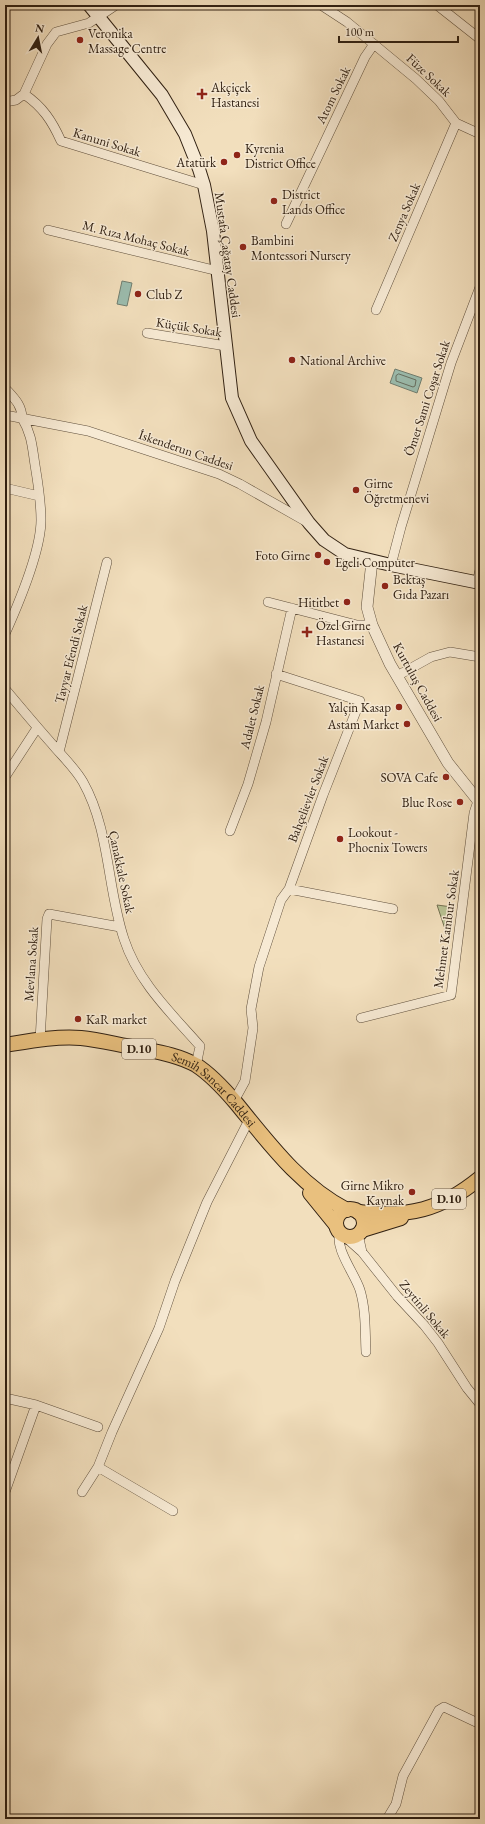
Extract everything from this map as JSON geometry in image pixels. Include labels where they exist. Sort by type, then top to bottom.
[{"type":"main road","name":"Mustafa Çağatay Caddesi","points":[[89,5],[162,95],[186,134],[204,185],[218,271],[232,398],[252,441],[309,523]]},
{"type":"main road","name":"İskenderun Caddesi","points":[[309,523],[324,540],[345,554],[391,565],[479,578]]},
{"type":"main road","name":"Semih Sancar Caddesi","points":[[5,1045],[40,1040],[81,1038],[171,1054],[196,1066],[215,1081],[303,1178],[329,1200],[352,1211],[395,1215],[414,1212],[433,1207],[447,1200],[480,1178]]},
{"type":"main road","name":"Semih Sancar Caddesi","points":[[303,1178],[311,1194],[339,1231],[351,1237],[360,1232],[395,1221],[414,1212]]},
{"type":"main road","points":[[339,1231],[339,1214],[352,1211],[363,1219],[360,1232]]},
{"type":"street","points":[[5,102],[16,100],[24,94],[51,37],[56,32],[89,24],[116,5]]},
{"type":"street","name":"Füze Sokak","points":[[321,5],[347,22],[416,79],[439,100],[456,123],[480,134]]},
{"type":"street","points":[[437,5],[480,39]]},
{"type":"street","name":"Atom Sokak","points":[[286,224],[365,57],[374,44]]},
{"type":"street","name":"Kanuni Sokak","points":[[24,94],[39,104],[48,116],[61,141],[204,185]]},
{"type":"street","name":"Zenya Sokak","points":[[376,310],[456,123]]},
{"type":"street","name":"M. Rıza Mohaç Sokak","points":[[48,230],[218,271]]},
{"type":"street","name":"Ömer Sami Coşar Sokak","points":[[391,565],[401,527],[451,363],[480,287]]},
{"type":"street","name":"Küçük Sokak","points":[[147,333],[226,346]]},
{"type":"street","points":[[5,388],[18,403],[22,411],[22,418],[29,431],[39,496],[41,520],[39,541],[34,559],[5,634]]},
{"type":"street","name":"İskenderun Caddesi","points":[[5,415],[88,431],[219,474],[240,484],[309,523]]},
{"type":"street","points":[[5,488],[39,496]]},
{"type":"street","name":"Kurtuluş Caddesi","points":[[372,561],[367,607],[372,625],[397,676],[448,763],[479,802]]},
{"type":"street","name":"Tayyar Efendi Sokak","points":[[59,752],[108,562]]},
{"type":"street","points":[[268,602],[357,625],[372,625]]},
{"type":"street","name":"Adalet Sokak","points":[[230,831],[248,784],[266,722],[292,608]]},
{"type":"street","points":[[397,676],[431,657],[450,652],[480,657]]},
{"type":"street","name":"Bahçelievler Sokak","points":[[276,674],[360,701],[323,795],[289,889]]},
{"type":"street","name":"Çanakkale Sokak","points":[[5,689],[80,778],[93,803],[106,847],[120,927],[124,941],[138,972],[153,993],[200,1046],[196,1066]]},
{"type":"street","points":[[5,777],[37,728]]},
{"type":"street","name":"Mehmet Kambur Sokak","points":[[361,1018],[451,995],[474,813],[479,802]]},
{"type":"street","points":[[234,1101],[245,1081],[253,1028],[251,1010],[259,967],[281,900],[289,889],[393,909]]},
{"type":"street","name":"Mevlana Sokak","points":[[40,1040],[47,919],[49,914],[120,927]]},
{"type":"street","points":[[82,1492],[98,1467],[112,1432],[159,1328],[175,1280],[207,1202],[249,1120]]},
{"type":"street","points":[[339,1231],[338,1238],[344,1256],[359,1288],[364,1306],[366,1352]]},
{"type":"street","name":"Zeytinli Sokak","points":[[339,1231],[362,1252],[436,1340],[467,1388],[480,1404]]},
{"type":"street","points":[[360,1232],[362,1252]]},
{"type":"street","points":[[5,1398],[36,1405],[98,1427]]},
{"type":"street","points":[[5,1492],[36,1405]]},
{"type":"street","points":[[98,1467],[173,1511]]},
{"type":"street","points":[[388,1819],[396,1804],[403,1776],[439,1710],[444,1707],[480,1724]]},
{"type":"green space","points":[[437,905],[452,907],[447,935]]},
{"type":"water","points":[[122,281],[132,283],[127,306],[117,304]]},
{"type":"water","points":[[395,369],[422,378],[417,393],[390,383]]},
{"type":"place","name":"Veronika Massage Centre","points":[[80,40]]},
{"type":"place","name":"Akçiçek Hastanesi","points":[[202,94]]},
{"type":"place","name":"Kyrenia District Office","points":[[237,155]]},
{"type":"place","name":"Atatürk","points":[[224,162]]},
{"type":"place","name":"District Lands Office","points":[[274,201]]},
{"type":"place","name":"Bambini Montessori Nursery","points":[[243,247]]},
{"type":"place","name":"Club Z","points":[[138,294]]},
{"type":"place","name":"National Archive","points":[[292,360]]},
{"type":"place","name":"Girne Öğretmenevi","points":[[356,490]]},
{"type":"place","name":"Foto Girne","points":[[318,555]]},
{"type":"place","name":"Egeli Computer","points":[[327,562]]},
{"type":"place","name":"Bektaş Gıda Pazarı","points":[[385,586]]},
{"type":"place","name":"Hititbet","points":[[347,602]]},
{"type":"place","name":"Özel Girne Hastanesi","points":[[307,632]]},
{"type":"place","name":"Yalçin Kasap","points":[[399,707]]},
{"type":"place","name":"Astam Market","points":[[407,724]]},
{"type":"place","name":"SOVA Cafe","points":[[446,777]]},
{"type":"place","name":"Blue Rose","points":[[460,802]]},
{"type":"place","name":"Lookout - Phoenix Towers","points":[[340,839]]},
{"type":"place","name":"KaR market","points":[[78,1019]]},
{"type":"place","name":"Girne Mikro Kaynak","points":[[412,1192]]}]
